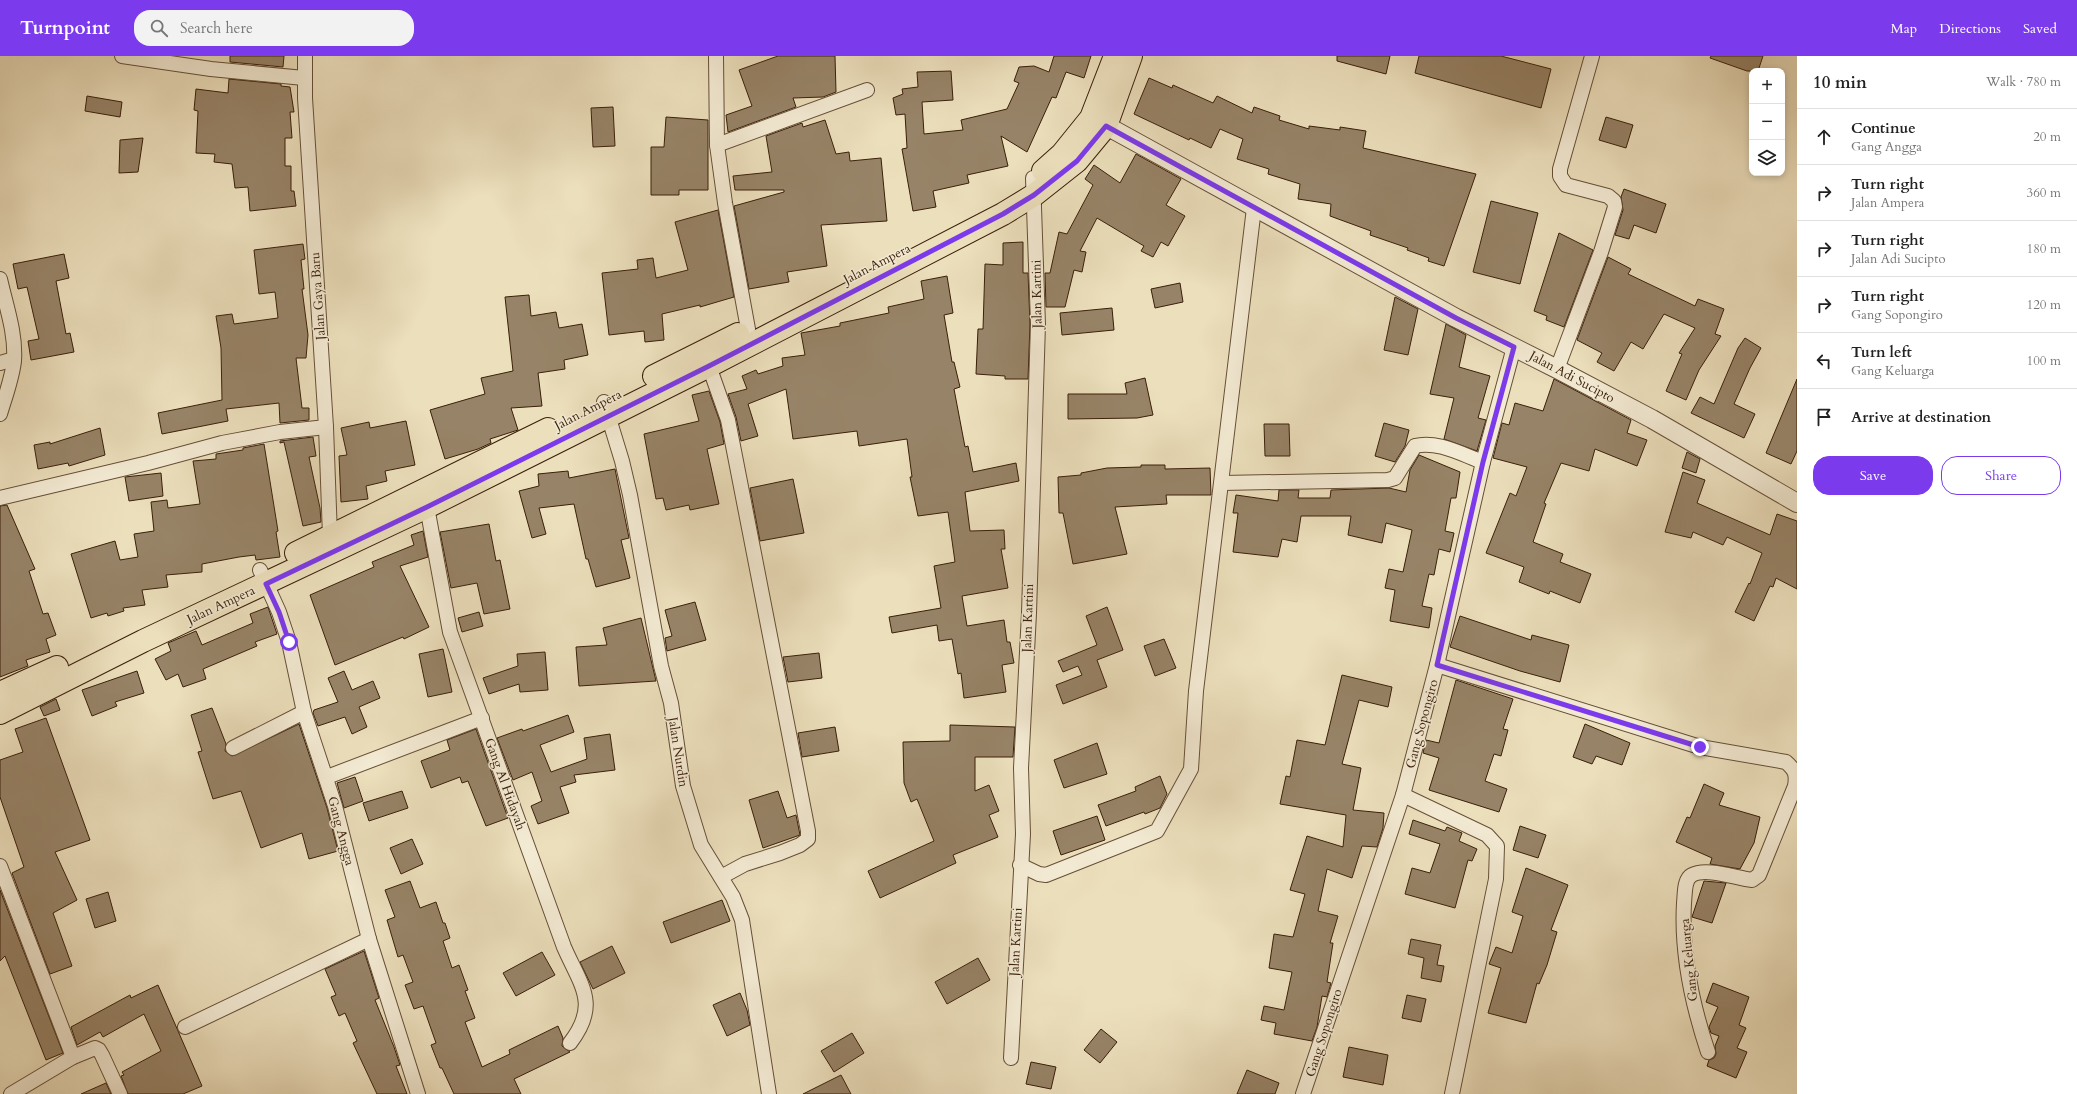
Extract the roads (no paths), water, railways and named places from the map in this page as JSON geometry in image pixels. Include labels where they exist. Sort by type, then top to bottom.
[{"type":"main road","name":"Jalan Ampera","points":[[1098,122],[1115,56]]},
{"type":"main road","name":"Jalan Ampera","points":[[0,713],[263,577],[330,536],[607,409],[709,366],[963,236],[1034,187],[1062,154],[1098,122],[1131,56]]},
{"type":"main road","name":"Jalan Ampera","points":[[0,693],[263,577],[427,507],[607,409],[748,329],[940,233],[1023,186],[1034,187]]},
{"type":"street","points":[[122,56],[211,69],[304,78]]},
{"type":"street","name":"Jalan Gaya Baru","points":[[305,56],[304,78],[326,427],[330,536]]},
{"type":"street","points":[[716,56],[717,145],[725,203],[748,329]]},
{"type":"street","points":[[1557,369],[1601,252],[1615,207],[1614,201],[1608,196],[1566,185],[1560,176],[1560,169],[1592,56]]},
{"type":"street","points":[[717,145],[867,90]]},
{"type":"street","name":"Jalan Adi Sucipto","points":[[1098,122],[1456,318],[1652,419],[1797,503]]},
{"type":"street","name":"Jalan Kartini","points":[[1011,1058],[1022,834],[1021,768],[1029,613],[1038,324],[1034,187]]},
{"type":"street","points":[[1020,865],[1039,874],[1052,874],[1150,835],[1157,831],[1162,825],[1176,792],[1191,769],[1196,691],[1254,208]]},
{"type":"street","points":[[0,279],[13,335],[14,359],[11,377],[0,414]]},
{"type":"street","name":"Gang Sopongiro","points":[[1303,1094],[1403,795],[1437,665],[1483,462],[1514,347]]},
{"type":"street","points":[[0,363],[14,359]]},
{"type":"street","points":[[709,366],[728,420],[808,831],[808,839],[800,845],[744,864],[721,877]]},
{"type":"street","name":"Jalan Nurdin","points":[[607,409],[630,495],[661,666],[671,703],[683,786],[701,845],[740,908],[769,1094]]},
{"type":"street","points":[[0,498],[148,463],[222,443],[280,432],[326,427]]},
{"type":"street","points":[[1222,483],[1388,480],[1395,478],[1415,446],[1422,444],[1432,445],[1483,462]]},
{"type":"street","name":"Gang Al Hidayah","points":[[427,507],[450,632],[564,947],[583,989],[587,1006],[585,1018],[579,1031],[570,1043]]},
{"type":"street","name":"Gang Angga","points":[[263,577],[279,612],[289,642],[304,712],[327,777],[369,939],[418,1094]]},
{"type":"street","name":"Gang Keluarga","points":[[1437,665],[1700,747],[1786,762],[1795,770],[1797,778],[1795,786],[1760,876],[1752,880],[1711,871],[1698,872],[1690,876],[1685,886],[1683,928],[1689,984],[1696,1016],[1708,1052]]},
{"type":"street","points":[[233,748],[304,712]]},
{"type":"street","points":[[327,777],[482,718]]},
{"type":"street","points":[[1403,795],[1487,835],[1497,846],[1496,879],[1452,1094]]},
{"type":"street","points":[[0,866],[72,1056]]},
{"type":"street","points":[[185,1027],[369,939]]},
{"type":"street","points":[[11,1094],[72,1056],[91,1048],[97,1048],[120,1094]]}]
